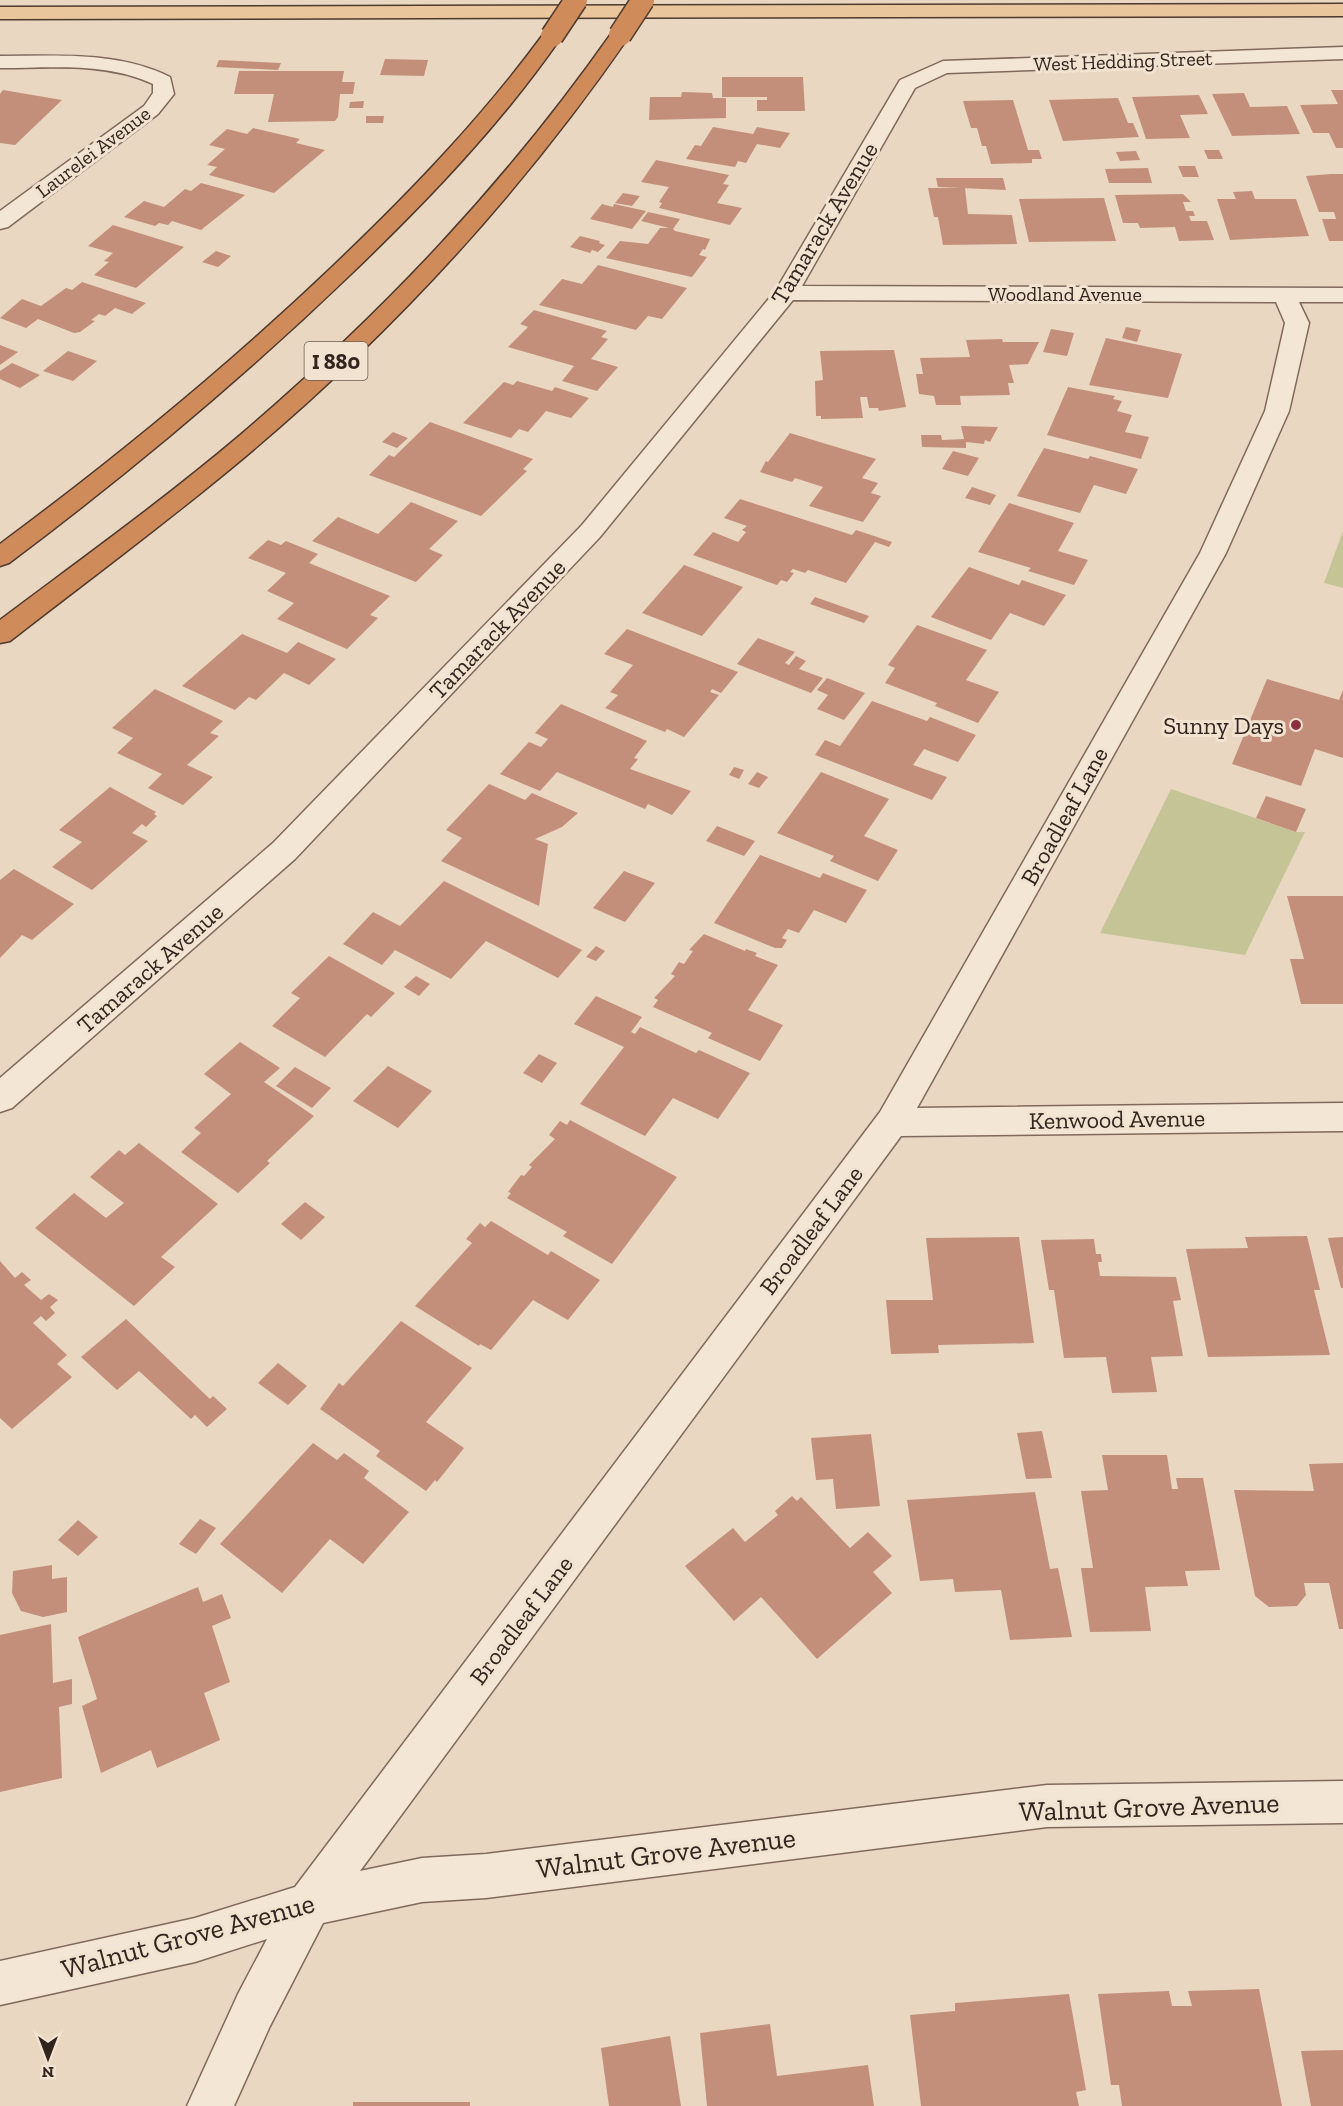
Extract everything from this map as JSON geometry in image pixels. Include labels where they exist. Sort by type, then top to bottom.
[{"type":"highway","name":"I 880","points":[[0,557],[96,487],[290,321],[476,135],[525,75],[576,0]]},
{"type":"highway","name":"I 880","points":[[0,634],[184,493],[368,332],[426,274],[519,171],[588,83],[643,0]]},
{"type":"main road","name":"West Hedding Street","points":[[0,13],[1343,10]]},
{"type":"street","name":"West Hedding Street","points":[[907,84],[943,67],[1343,53]]},
{"type":"street","name":"Laurelei Avenue","points":[[0,62],[118,66],[149,72],[163,81],[164,94],[151,110],[0,222]]},
{"type":"street","name":"Tamarack Avenue","points":[[0,1098],[284,851],[591,531],[786,293],[907,84]]},
{"type":"street","name":"Woodland Avenue","points":[[786,293],[1343,295]]},
{"type":"street","name":"Broadleaf Lane","points":[[210,2106],[254,2010],[309,1904],[892,1122],[1213,553],[1277,411],[1297,323],[1285,296]]},
{"type":"street","name":"Kenwood Avenue","points":[[892,1122],[1343,1117]]},
{"type":"street","name":"Walnut Grove Avenue","points":[[0,1983],[195,1940],[309,1904],[422,1880],[486,1876],[1047,1806],[1343,1802]]},
{"type":"green space","points":[[1343,531],[1343,588],[1324,583]]},
{"type":"green space","points":[[1171,789],[1296,832],[1305,832],[1245,955],[1100,933]]},
{"type":"building","points":[[385,59],[428,60],[424,76],[380,75]]},
{"type":"building","points":[[219,60],[281,63],[278,70],[216,67]]},
{"type":"building","points":[[239,71],[344,71],[342,82],[355,82],[353,94],[340,94],[338,117],[335,121],[268,122],[274,94],[234,94]]},
{"type":"building","points":[[722,77],[803,77],[805,111],[757,111],[757,100],[767,100],[767,97],[722,97]]},
{"type":"building","points":[[3,90],[62,100],[15,145],[0,143],[0,94]]},
{"type":"building","points":[[1331,90],[1343,90],[1343,148],[1336,148],[1329,133],[1313,133],[1300,105],[1338,104]]},
{"type":"building","points":[[682,92],[712,93],[713,98],[726,98],[726,118],[649,120],[650,97],[681,97]]},
{"type":"building","points":[[1244,93],[1250,107],[1287,106],[1300,134],[1232,136],[1212,94]]},
{"type":"building","points":[[1199,95],[1208,114],[1180,115],[1190,138],[1146,139],[1132,97]]},
{"type":"building","points":[[1118,98],[1128,123],[1133,123],[1139,137],[1063,141],[1049,100]]},
{"type":"building","points":[[1013,100],[1028,150],[1039,150],[1042,159],[1032,159],[1032,163],[991,164],[986,146],[982,146],[977,128],[971,128],[963,101]]},
{"type":"building","points":[[364,101],[363,108],[349,108],[350,102]]},
{"type":"building","points":[[366,116],[384,116],[383,123],[366,123]]},
{"type":"building","points":[[713,127],[753,134],[757,127],[790,133],[780,148],[757,144],[746,163],[738,161],[735,167],[686,159],[695,145],[701,146]]},
{"type":"building","points":[[253,128],[300,139],[296,143],[325,150],[274,193],[209,175],[217,167],[207,165],[225,149],[209,145],[227,129],[247,134]]},
{"type":"building","points":[[1204,150],[1219,150],[1223,159],[1208,159]]},
{"type":"building","points":[[1136,151],[1140,160],[1120,161],[1116,152]]},
{"type":"building","points":[[656,160],[729,175],[723,184],[729,185],[717,203],[742,208],[730,225],[659,208],[662,203],[659,202],[669,187],[641,182]]},
{"type":"building","points":[[1178,166],[1195,166],[1199,177],[1183,177]]},
{"type":"building","points":[[1148,168],[1152,183],[1109,183],[1105,169]]},
{"type":"building","points":[[1343,174],[1343,241],[1329,241],[1322,219],[1336,219],[1334,212],[1319,212],[1306,176]]},
{"type":"building","points":[[936,178],[1003,178],[1006,190],[938,187]]},
{"type":"building","points":[[201,183],[245,195],[201,230],[172,221],[168,225],[159,223],[155,226],[124,217],[144,201],[164,207],[185,189],[191,191]]},
{"type":"building","points":[[928,188],[965,188],[968,214],[1012,215],[1017,244],[943,245],[938,217],[934,217]]},
{"type":"building","points":[[1252,191],[1255,199],[1296,199],[1309,236],[1230,240],[1217,199],[1236,199],[1233,192]]},
{"type":"building","points":[[623,193],[640,196],[632,206],[615,203]]},
{"type":"building","points":[[1183,194],[1191,202],[1183,202],[1186,211],[1193,211],[1195,216],[1189,216],[1191,221],[1207,221],[1214,240],[1179,241],[1175,227],[1140,228],[1138,223],[1123,223],[1115,195]]},
{"type":"building","points":[[1104,198],[1116,241],[1029,242],[1019,199]]},
{"type":"building","points":[[602,204],[613,207],[614,204],[646,211],[632,229],[590,219]]},
{"type":"building","points":[[648,212],[680,219],[673,229],[675,231],[710,239],[705,250],[703,249],[699,255],[707,257],[692,277],[606,258],[620,241],[648,244],[660,228],[669,228],[641,221]]},
{"type":"building","points":[[113,225],[184,247],[136,288],[94,275],[109,262],[104,261],[113,253],[88,246]]},
{"type":"building","points":[[580,236],[600,241],[599,243],[605,245],[598,252],[592,250],[590,253],[570,247]]},
{"type":"building","points":[[216,251],[231,256],[218,267],[202,262]]},
{"type":"building","points":[[598,265],[687,288],[662,319],[648,316],[636,330],[539,305],[562,279],[582,284]]},
{"type":"building","points":[[82,282],[146,303],[132,314],[115,308],[105,316],[99,314],[91,320],[95,321],[80,332],[74,333],[38,319],[26,328],[0,318],[22,299],[41,306],[66,288],[72,290]]},
{"type":"building","points":[[534,310],[607,331],[601,337],[608,339],[591,359],[618,367],[597,391],[562,381],[574,366],[508,347],[528,327],[520,324]]},
{"type":"building","points":[[1126,327],[1141,330],[1137,342],[1122,338]]},
{"type":"building","points":[[1051,329],[1074,333],[1067,356],[1043,352]]},
{"type":"building","points":[[1106,338],[1182,354],[1168,398],[1089,385]]},
{"type":"building","points":[[1002,339],[1003,342],[1039,342],[1028,364],[1009,365],[1014,383],[1008,383],[1010,395],[960,396],[961,405],[936,405],[934,396],[919,394],[916,374],[923,374],[920,358],[970,357],[966,340]]},
{"type":"building","points":[[0,345],[18,352],[0,365]]},
{"type":"building","points":[[894,350],[906,407],[879,411],[878,408],[869,408],[867,397],[860,397],[863,418],[821,419],[821,416],[816,416],[815,381],[823,380],[820,351]]},
{"type":"building","points":[[68,351],[97,361],[73,381],[43,371]]},
{"type":"building","points":[[12,363],[40,375],[20,388],[0,379],[0,371]]},
{"type":"building","points":[[517,381],[552,391],[555,387],[589,398],[571,418],[546,411],[528,432],[519,429],[511,438],[463,423],[504,382],[513,385]]},
{"type":"building","points":[[1068,387],[1115,396],[1113,399],[1122,401],[1117,411],[1132,415],[1125,432],[1149,437],[1141,459],[1047,435]]},
{"type":"building","points":[[430,422],[533,459],[523,469],[527,471],[481,516],[369,475],[389,455],[394,457]]},
{"type":"building","points":[[961,426],[998,427],[990,442],[985,440],[984,444],[966,442],[966,448],[922,447],[921,435],[941,435],[942,440],[964,439]]},
{"type":"building","points":[[393,432],[408,438],[397,448],[382,442]]},
{"type":"building","points":[[790,433],[876,459],[862,478],[878,483],[871,493],[881,496],[863,522],[809,506],[823,487],[795,478],[792,482],[760,472],[766,461],[768,462]]},
{"type":"building","points":[[1044,448],[1088,459],[1090,456],[1138,469],[1126,494],[1094,485],[1080,513],[1017,496]]},
{"type":"building","points":[[953,451],[979,458],[968,476],[942,469]]},
{"type":"building","points":[[972,487],[996,495],[990,505],[965,498]]},
{"type":"building","points":[[740,499],[852,535],[856,530],[892,542],[889,547],[875,542],[846,583],[808,570],[805,573],[793,569],[790,572],[794,573],[787,582],[781,580],[777,585],[693,555],[713,532],[738,542],[746,532],[742,530],[747,526],[724,518]]},
{"type":"building","points":[[411,502],[458,521],[429,549],[443,555],[416,582],[312,541],[338,517],[378,534]]},
{"type":"building","points":[[1009,503],[1074,523],[1058,551],[1088,560],[1074,585],[1028,571],[1031,568],[978,552]]},
{"type":"building","points":[[268,540],[281,545],[286,541],[318,554],[309,563],[390,596],[370,615],[378,618],[347,649],[277,619],[294,603],[267,591],[286,573],[248,558]]},
{"type":"building","points":[[684,565],[743,587],[702,636],[642,613]]},
{"type":"building","points":[[969,567],[1019,585],[1022,580],[1066,595],[1044,626],[1010,613],[991,640],[931,617]]},
{"type":"building","points":[[815,597],[869,616],[864,623],[810,604]]},
{"type":"building","points":[[917,625],[987,650],[966,680],[999,692],[978,723],[935,706],[937,703],[885,683],[895,668],[888,665]]},
{"type":"building","points":[[627,629],[738,672],[721,693],[712,689],[710,692],[719,695],[684,737],[667,729],[665,732],[605,708],[618,695],[610,692],[633,665],[604,654]]},
{"type":"building","points":[[242,634],[287,653],[298,642],[336,659],[309,685],[284,673],[256,700],[249,697],[235,710],[182,686]]},
{"type":"building","points":[[758,638],[795,652],[785,663],[789,665],[796,656],[806,661],[799,669],[823,678],[811,693],[737,664]]},
{"type":"building","points":[[827,678],[865,693],[844,720],[817,709],[828,695],[817,690]]},
{"type":"building","name":"Sunny Days","points":[[1267,679],[1339,700],[1343,690],[1343,758],[1315,749],[1301,786],[1232,764]]},
{"type":"building","points":[[155,689],[223,721],[210,733],[219,736],[187,765],[213,777],[183,805],[148,788],[162,774],[117,753],[133,738],[112,728]]},
{"type":"building","points":[[872,701],[927,721],[930,717],[976,735],[958,762],[924,749],[913,765],[947,777],[932,800],[815,755],[825,740],[840,746]]},
{"type":"building","points":[[561,704],[647,741],[634,758],[638,759],[630,769],[691,791],[672,815],[648,804],[645,809],[557,772],[540,791],[500,774],[529,742],[541,747],[548,739],[535,733]]},
{"type":"building","points":[[734,767],[744,770],[739,779],[729,775]]},
{"type":"building","points":[[757,772],[768,777],[759,788],[748,784]]},
{"type":"building","points":[[821,772],[889,799],[864,836],[898,850],[878,881],[830,861],[834,856],[777,833]]},
{"type":"building","points":[[489,784],[525,800],[532,793],[578,813],[562,827],[535,839],[548,844],[539,906],[441,861],[462,838],[446,830]]},
{"type":"building","points":[[110,787],[156,812],[154,814],[157,816],[146,827],[142,824],[132,833],[148,841],[92,890],[52,867],[82,842],[59,830]]},
{"type":"building","points":[[1266,796],[1306,809],[1296,832],[1256,818]]},
{"type":"building","points":[[717,826],[755,841],[744,856],[706,841]]},
{"type":"building","points":[[760,855],[820,878],[823,873],[867,890],[846,923],[814,910],[799,933],[788,929],[782,938],[787,940],[782,948],[775,948],[714,923]]},
{"type":"building","points":[[14,869],[74,904],[32,940],[22,935],[0,958],[0,880]]},
{"type":"building","points":[[624,871],[655,883],[625,922],[593,908]]},
{"type":"building","points":[[444,881],[582,950],[558,978],[486,941],[451,979],[395,950],[382,965],[343,944],[373,912],[400,926]]},
{"type":"building","points":[[1287,896],[1343,896],[1343,1004],[1301,1004],[1290,959],[1304,959]]},
{"type":"building","points":[[704,934],[745,951],[746,949],[757,953],[755,956],[778,965],[748,1010],[783,1025],[760,1061],[708,1038],[712,1033],[653,1007],[658,1000],[654,998],[675,976],[671,974],[679,962],[684,964],[693,951],[689,950]]},
{"type":"building","points":[[596,946],[605,951],[596,961],[586,957]]},
{"type":"building","points":[[329,956],[395,993],[371,1017],[367,1014],[325,1057],[272,1026],[300,998],[291,993]]},
{"type":"building","points":[[416,976],[430,984],[419,996],[404,987]]},
{"type":"building","points":[[596,996],[642,1017],[631,1032],[635,1034],[640,1027],[696,1053],[699,1050],[750,1073],[718,1119],[673,1098],[645,1136],[580,1104],[624,1047],[574,1024]]},
{"type":"building","points":[[240,1042],[280,1068],[264,1082],[314,1116],[267,1161],[270,1163],[238,1193],[181,1152],[201,1133],[194,1128],[231,1094],[204,1074]]},
{"type":"building","points":[[539,1054],[557,1063],[542,1083],[523,1073]]},
{"type":"building","points":[[388,1066],[432,1091],[398,1128],[353,1101]]},
{"type":"building","points":[[295,1067],[331,1088],[312,1108],[276,1086]]},
{"type":"building","points":[[570,1120],[677,1177],[612,1264],[563,1236],[567,1232],[507,1198],[511,1193],[508,1192],[521,1175],[524,1176],[532,1167],[529,1165],[555,1139],[549,1135],[560,1121],[567,1125]]},
{"type":"building","points":[[139,1143],[218,1204],[161,1257],[175,1267],[134,1306],[35,1228],[74,1193],[106,1218],[124,1203],[90,1177],[119,1150],[125,1155]]},
{"type":"building","points":[[305,1202],[325,1217],[301,1240],[281,1224]]},
{"type":"building","points":[[491,1221],[548,1255],[551,1251],[600,1280],[568,1320],[533,1300],[491,1350],[480,1344],[479,1346],[415,1306],[472,1243],[466,1239],[480,1223],[485,1227]]},
{"type":"building","points":[[1307,1236],[1320,1290],[1314,1290],[1330,1355],[1208,1357],[1186,1249],[1248,1248],[1245,1237]]},
{"type":"building","points":[[1019,1237],[1034,1343],[938,1345],[939,1353],[891,1354],[886,1300],[933,1300],[926,1238]]},
{"type":"building","points":[[1343,1237],[1343,1288],[1341,1288],[1328,1238]]},
{"type":"building","points":[[1094,1239],[1096,1254],[1101,1254],[1102,1262],[1098,1262],[1100,1276],[1176,1277],[1181,1300],[1173,1301],[1183,1356],[1151,1357],[1157,1392],[1112,1393],[1106,1357],[1064,1358],[1054,1290],[1049,1290],[1041,1240]]},
{"type":"building","points":[[0,1261],[15,1278],[22,1272],[31,1280],[24,1285],[41,1300],[49,1294],[58,1300],[50,1307],[55,1313],[46,1321],[41,1316],[33,1323],[67,1355],[57,1364],[72,1377],[12,1429],[0,1418]]},
{"type":"building","points":[[126,1319],[210,1399],[213,1396],[227,1409],[207,1427],[195,1415],[191,1419],[139,1371],[117,1390],[81,1357]]},
{"type":"building","points":[[401,1321],[472,1368],[426,1422],[464,1448],[437,1482],[435,1480],[426,1491],[376,1456],[380,1451],[320,1409],[339,1383],[343,1386]]},
{"type":"building","points":[[278,1363],[307,1386],[288,1405],[258,1383]]},
{"type":"building","points":[[1042,1431],[1052,1478],[1026,1479],[1017,1433]]},
{"type":"building","points":[[871,1434],[880,1506],[836,1509],[833,1479],[816,1480],[811,1438]]},
{"type":"building","points":[[313,1443],[337,1460],[344,1453],[369,1471],[364,1478],[409,1512],[363,1564],[330,1539],[282,1593],[220,1544]]},
{"type":"building","points":[[1102,1455],[1167,1455],[1172,1489],[1178,1489],[1176,1478],[1203,1478],[1220,1570],[1185,1571],[1188,1586],[1145,1587],[1151,1631],[1090,1632],[1081,1568],[1093,1568],[1081,1491],[1108,1490]]},
{"type":"building","points":[[1343,1463],[1343,1629],[1339,1629],[1329,1583],[1304,1583],[1306,1595],[1297,1606],[1269,1607],[1255,1596],[1234,1490],[1314,1491],[1309,1464]]},
{"type":"building","points":[[1035,1492],[1050,1569],[1058,1568],[1072,1637],[1010,1640],[1001,1590],[955,1592],[953,1579],[920,1581],[907,1500]]},
{"type":"building","points":[[792,1496],[797,1501],[801,1497],[850,1548],[868,1532],[892,1556],[873,1572],[892,1593],[817,1659],[761,1597],[734,1621],[685,1566],[733,1528],[745,1542],[778,1515],[775,1511]]},
{"type":"building","points":[[200,1519],[216,1528],[196,1554],[179,1544]]},
{"type":"building","points":[[78,1520],[98,1537],[78,1556],[58,1540]]},
{"type":"building","points":[[52,1565],[52,1579],[67,1577],[67,1612],[43,1617],[21,1611],[12,1593],[13,1571]]},
{"type":"building","points":[[198,1587],[203,1602],[222,1594],[231,1618],[212,1626],[230,1682],[204,1693],[220,1740],[157,1768],[151,1750],[101,1773],[82,1706],[97,1699],[78,1637]]},
{"type":"building","points":[[51,1624],[53,1683],[72,1679],[72,1704],[59,1707],[62,1778],[0,1792],[0,1635]]},
{"type":"building","points":[[1259,1989],[1282,2106],[1122,2106],[1119,2085],[1111,2085],[1098,1994],[1169,1991],[1172,2006],[1192,2006],[1188,1991]]},
{"type":"building","points":[[1069,1994],[1086,2090],[1076,2092],[1079,2106],[921,2106],[910,2015],[955,2011],[955,2003]]},
{"type":"building","points":[[770,2024],[777,2076],[868,2065],[874,2106],[707,2106],[700,2033]]},
{"type":"building","points":[[670,2036],[681,2106],[609,2106],[601,2048]]},
{"type":"building","points":[[1343,2050],[1343,2106],[1311,2106],[1301,2051]]},
{"type":"building","points":[[353,2102],[470,2102],[470,2106],[353,2106]]},
{"type":"place","name":"Sunny Days","points":[[1296,725]]}]
